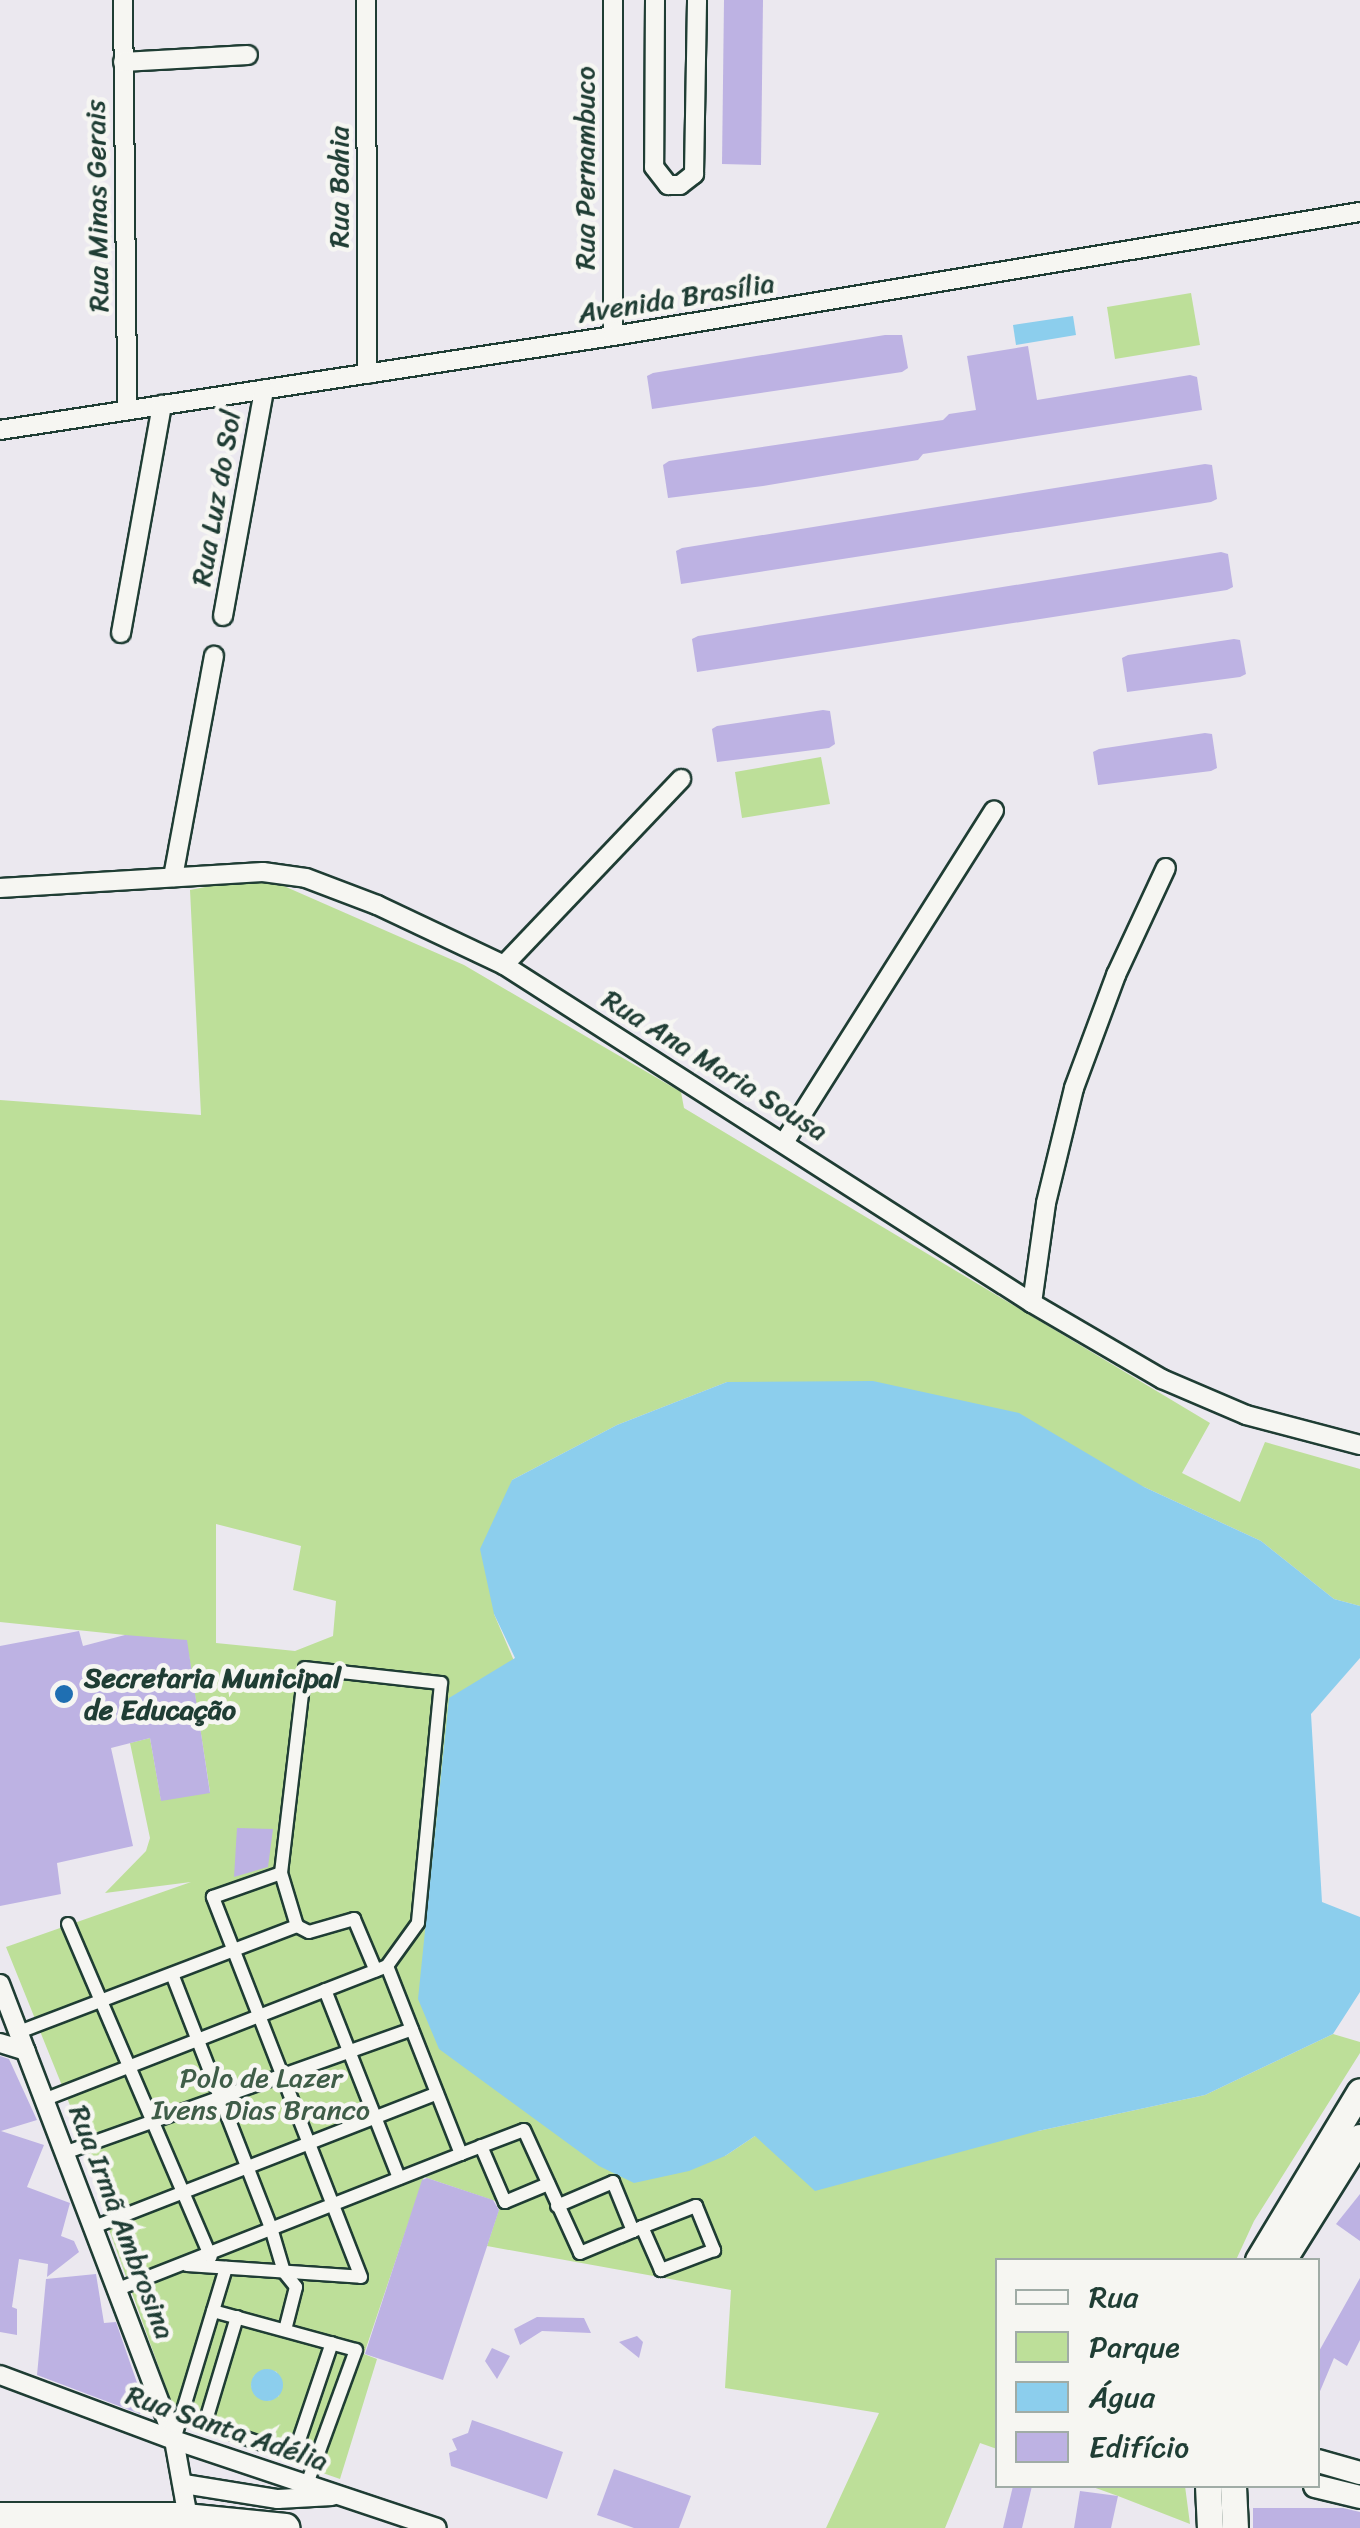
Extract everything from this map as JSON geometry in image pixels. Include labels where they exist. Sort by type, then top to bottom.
[{"type":"main road","points":[[1259,2258],[1360,2091]]},
{"type":"main road","points":[[1283,2258],[1360,2137]]},
{"type":"main road","points":[[1208,2488],[1210,2528]]},
{"type":"main road","points":[[1233,2488],[1235,2528]]},
{"type":"main road","points":[[0,2516],[264,2527]]},
{"type":"street","name":"Rua Minas Gerais","points":[[123,0],[127,410]]},
{"type":"street","name":"Rua Bahia","points":[[366,0],[367,374]]},
{"type":"street","name":"Rua Pernambuco","points":[[613,0],[613,336]]},
{"type":"street","points":[[655,0],[654,168],[668,184],[680,185],[694,174],[697,0]]},
{"type":"street","points":[[123,62],[248,55]]},
{"type":"street","name":"Avenida Brasília","points":[[0,430],[613,336],[1360,212]]},
{"type":"street","name":"Rua Luz do Sol","points":[[222,616],[264,390]]},
{"type":"street","points":[[121,633],[162,405]]},
{"type":"street","points":[[174,877],[214,656]]},
{"type":"street","points":[[504,965],[680,780]]},
{"type":"street","points":[[785,1141],[994,810]]},
{"type":"street","points":[[1032,1303],[1046,1203],[1074,1088],[1116,975],[1166,868]]},
{"type":"street","name":"Rua Ana Maria Sousa","points":[[0,888],[264,872],[306,878],[377,905],[504,965],[785,1141],[1032,1303],[1162,1380],[1211,1402],[1360,1445]]},
{"type":"street","points":[[46,2099],[382,1968],[418,1923],[441,1683],[305,1668],[281,1873],[297,1926],[309,1932],[354,1918],[382,1968],[412,2028],[461,2154]]},
{"type":"street","points":[[119,2290],[180,2264],[217,2262],[361,2278],[336,2203],[213,1897],[281,1873]]},
{"type":"street","points":[[68,1924],[132,2066],[181,2192],[217,2262],[213,2311],[174,2440]]},
{"type":"street","points":[[19,2032],[297,1926]]},
{"type":"street","points":[[172,1974],[218,2100],[272,2228],[284,2272],[296,2287],[285,2330]]},
{"type":"street","name":"Rua Irmã Ambrosina","points":[[0,1984],[68,2152],[174,2440],[184,2484],[185,2524]]},
{"type":"street","points":[[325,1990],[378,2116],[399,2178]]},
{"type":"street","points":[[68,2152],[412,2028]]},
{"type":"street","points":[[0,2043],[26,2052]]},
{"type":"street","points":[[94,2227],[437,2094]]},
{"type":"street","points":[[217,2262],[272,2228],[524,2130],[558,2206],[580,2253],[637,2229],[696,2206],[714,2250],[660,2270],[637,2229],[614,2182],[558,2206]]},
{"type":"street","points":[[481,2146],[505,2202],[548,2184]]},
{"type":"street","points":[[213,2311],[356,2350],[307,2484]]},
{"type":"street","points":[[200,2446],[237,2317]]},
{"type":"street","points":[[286,2476],[332,2344]]},
{"type":"street","name":"Rua Santa Adélia","points":[[0,2375],[174,2440],[437,2528]]},
{"type":"street","points":[[204,2424],[294,2455]]},
{"type":"street","points":[[1320,2462],[1360,2473]]},
{"type":"street","points":[[184,2484],[278,2499],[335,2495]]},
{"type":"street","points":[[1320,2487],[1360,2497]]},
{"type":"green space","points":[[1191,293],[1200,345],[1115,359],[1107,307]]},
{"type":"green space","points":[[821,757],[830,804],[742,818],[735,772]]},
{"type":"green space","name":"Polo de Lazer Ivens Dias Branco","points":[[261,876],[464,965],[681,1092],[684,1108],[1210,1423],[1182,1473],[1240,1502],[1265,1442],[1360,1469],[1360,1606],[1334,1599],[1261,1541],[1144,1487],[727,1382],[617,1425],[512,1480],[494,1614],[725,2156],[755,2136],[1038,2131],[1205,2095],[1333,2034],[1360,2042],[1360,2053],[1254,2221],[1237,2258],[995,2258],[995,2448],[980,2443],[945,2528],[826,2528],[879,2413],[725,2388],[731,2290],[487,2246],[501,2203],[424,2177],[364,2354],[377,2359],[340,2479],[179,2423],[107,2224],[86,2145],[6,1947],[191,1882],[105,1893],[146,1851],[150,1838],[130,1743],[150,1738],[161,1800],[210,1792],[189,1656],[125,1635],[0,1622],[0,1100],[201,1115],[190,890]],"holes":[[[216,1524],[301,1546],[293,1590],[336,1601],[333,1636],[295,1651],[216,1643]],[[267,2369],[277,2372],[279,2396],[269,2401],[255,2395],[251,2386],[254,2376]]]},
{"type":"green space","points":[[1096,2488],[1185,2488],[1190,2524]]},
{"type":"water","points":[[1073,316],[1076,335],[1016,345],[1013,325]]},
{"type":"water","points":[[873,1381],[1019,1413],[1144,1487],[1261,1541],[1334,1599],[1360,1606],[1360,1658],[1311,1714],[1322,1902],[1360,1917],[1360,1992],[1333,2034],[1205,2095],[1038,2131],[815,2191],[755,2136],[725,2156],[689,2171],[634,2183],[599,2166],[439,2049],[418,1999],[449,1698],[515,1658],[494,1614],[480,1549],[512,1480],[617,1425],[727,1382]]},
{"type":"water","points":[[267,2369],[278,2374],[283,2385],[278,2396],[267,2401],[256,2396],[251,2385],[256,2374]]},
{"type":"building","points":[[724,0],[763,0],[761,165],[722,164]]},
{"type":"building","points":[[902,335],[908,368],[902,372],[652,409],[647,376],[653,373]]},
{"type":"building","points":[[1028,346],[1037,400],[1190,375],[1197,377],[1202,410],[923,454],[918,460],[763,486],[668,498],[663,465],[669,461],[943,420],[949,414],[976,410],[967,356]]},
{"type":"building","points":[[1212,465],[1217,499],[1211,502],[681,584],[676,551],[682,548]]},
{"type":"building","points":[[1221,552],[1228,554],[1233,587],[1227,590],[697,672],[692,639],[698,636]]},
{"type":"building","points":[[1240,640],[1246,674],[1240,677],[1127,692],[1122,658],[1128,655]]},
{"type":"building","points":[[830,711],[835,744],[829,748],[717,762],[712,729],[717,726]]},
{"type":"building","points":[[1212,734],[1217,768],[1211,771],[1098,785],[1093,752],[1099,749]]},
{"type":"building","points":[[79,1631],[83,1646],[125,1635],[187,1640],[210,1793],[161,1801],[150,1738],[111,1748],[133,1846],[57,1863],[61,1894],[0,1906],[0,1646]]},
{"type":"building","points":[[237,1828],[273,1829],[268,1867],[234,1877]]},
{"type":"building","points":[[0,2056],[9,2059],[37,2120],[1,2131],[44,2145],[27,2187],[70,2203],[61,2236],[74,2241],[79,2252],[47,2277],[48,2264],[19,2259],[12,2307],[17,2309],[17,2335],[0,2332]]},
{"type":"building","points":[[427,2178],[493,2200],[499,2210],[443,2380],[365,2354],[422,2180]]},
{"type":"building","points":[[1360,2194],[1360,2241],[1336,2224]]},
{"type":"building","points":[[96,2274],[104,2323],[116,2322],[144,2403],[140,2414],[37,2375],[46,2279]]},
{"type":"building","points":[[1360,2278],[1360,2340],[1347,2366],[1334,2358],[1320,2391],[1320,2349]]},
{"type":"building","points":[[537,2317],[584,2318],[591,2333],[542,2331],[520,2345],[514,2329]]},
{"type":"building","points":[[637,2336],[643,2342],[639,2358],[619,2342]]},
{"type":"building","points":[[492,2348],[510,2356],[497,2379],[485,2361]]},
{"type":"building","points":[[472,2420],[563,2452],[547,2499],[451,2466],[449,2453],[457,2450],[452,2439],[468,2433]]},
{"type":"building","points":[[614,2469],[691,2496],[679,2528],[634,2528],[597,2515]]},
{"type":"building","points":[[1013,2488],[1032,2488],[1022,2528],[1003,2528]]},
{"type":"building","points":[[1080,2491],[1118,2496],[1111,2528],[1074,2528]]},
{"type":"building","points":[[1253,2508],[1343,2508],[1360,2512],[1360,2528],[1253,2528]]},
{"type":"place","name":"Secretaria Municipal de Educação","points":[[64,1694]]}]
